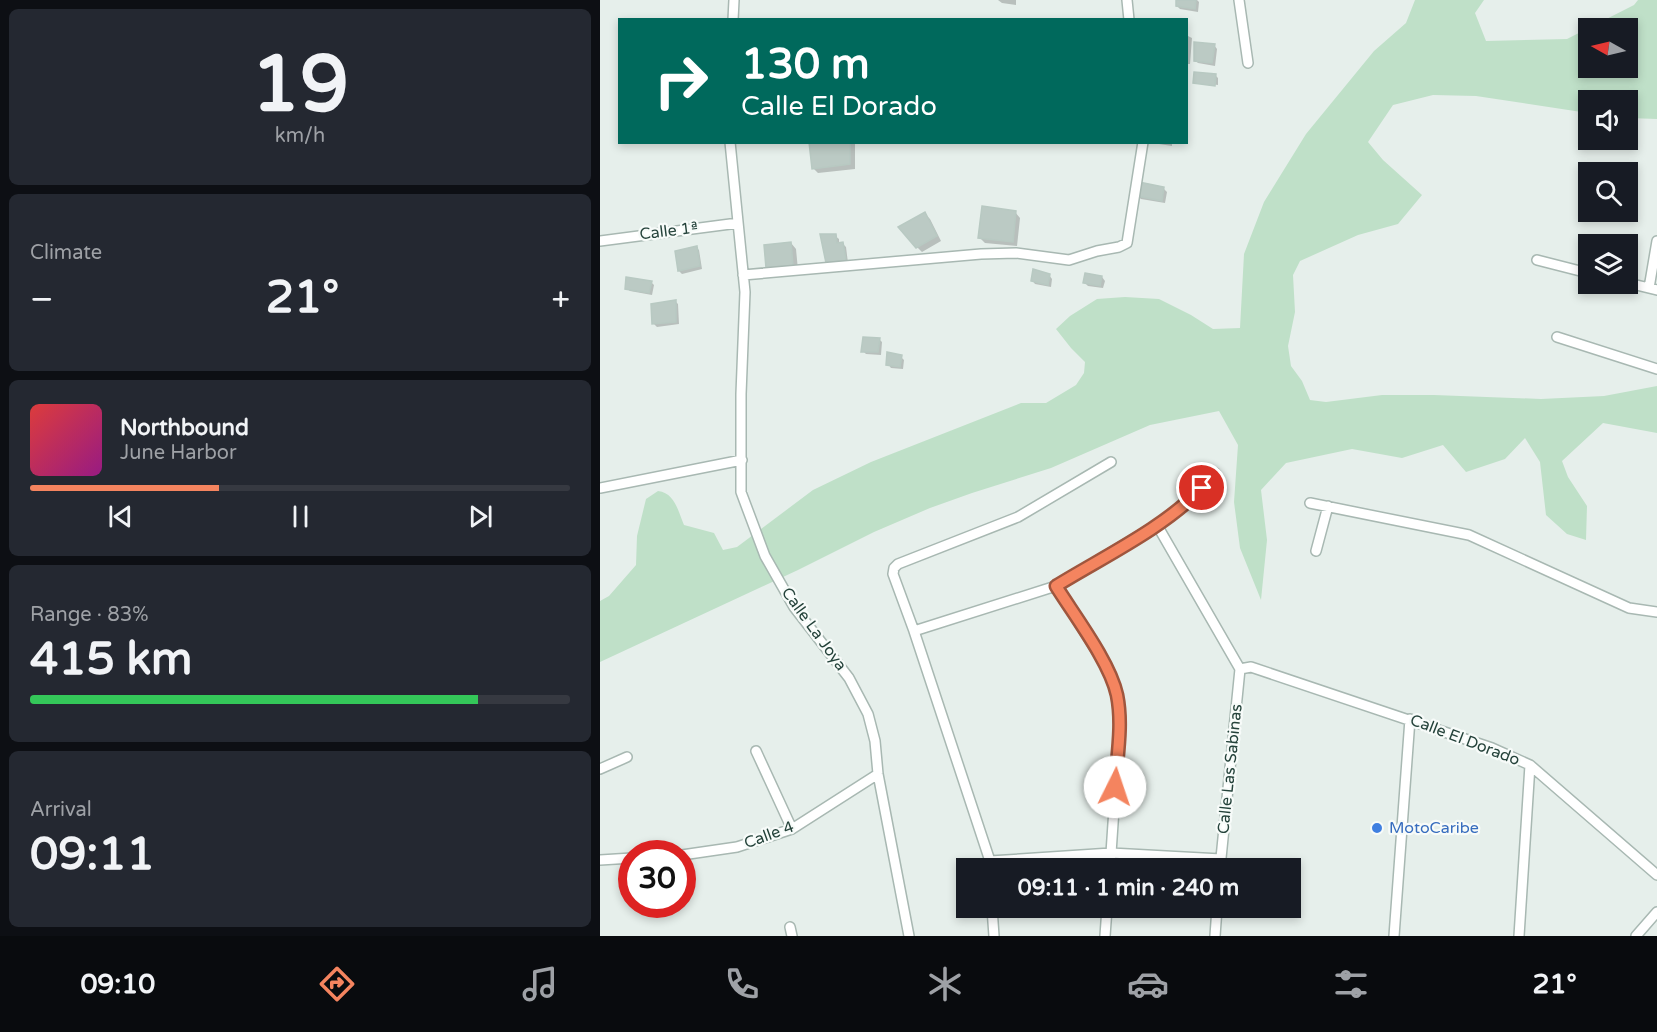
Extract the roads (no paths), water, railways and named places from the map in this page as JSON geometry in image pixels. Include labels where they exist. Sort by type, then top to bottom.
[{"type":"street","points":[[733,18],[734,0]]},
{"type":"street","points":[[1126,0],[1129,18]]},
{"type":"street","points":[[1239,0],[1248,63]]},
{"type":"street","name":"Calle La Joya","points":[[730,144],[745,292],[741,394],[741,492],[765,556],[794,607],[849,678],[868,714],[875,741],[878,774],[909,936]]},
{"type":"street","points":[[743,275],[981,254],[1016,253],[1069,260],[1119,247],[1127,243],[1143,144]]},
{"type":"street","name":"Calle 1ª","points":[[600,241],[738,223]]},
{"type":"street","points":[[1638,285],[1653,289],[1657,241]]},
{"type":"street","points":[[1537,260],[1578,270]]},
{"type":"street","points":[[1557,337],[1657,369]]},
{"type":"street","points":[[600,488],[742,460]]},
{"type":"street","points":[[988,858],[914,631],[893,574],[894,568],[898,564],[1018,517],[1111,462]]},
{"type":"street","points":[[914,631],[1056,586],[1157,525],[1188,502],[1215,473]]},
{"type":"street","points":[[1310,503],[1469,535],[1629,608],[1657,612]]},
{"type":"street","points":[[1316,551],[1328,506]]},
{"type":"street","points":[[1157,525],[1240,669]]},
{"type":"street","points":[[1056,586],[1104,663],[1117,692],[1120,720],[1111,858]]},
{"type":"street","name":"Calle El Dorado","points":[[1240,669],[1251,667],[1410,719],[1492,748],[1530,765],[1657,875]]},
{"type":"street","name":"Calle Las Sabinas","points":[[1221,858],[1240,669]]},
{"type":"street","points":[[1394,936],[1410,719]]},
{"type":"street","points":[[756,751],[792,829]]},
{"type":"street","points":[[600,769],[627,757]]},
{"type":"street","points":[[1519,936],[1530,765]]},
{"type":"street","name":"Calle 4","points":[[696,853],[737,847],[792,829],[878,774]]},
{"type":"street","points":[[1061,858],[1111,853],[1161,858]]},
{"type":"street","points":[[600,860],[618,859]]},
{"type":"street","points":[[1636,936],[1657,912]]},
{"type":"street","points":[[993,918],[994,936]]},
{"type":"street","points":[[1105,936],[1106,918]]},
{"type":"street","points":[[1215,936],[1216,918]]},
{"type":"place","name":"MotoCaribe","points":[[1377,828]]}]
